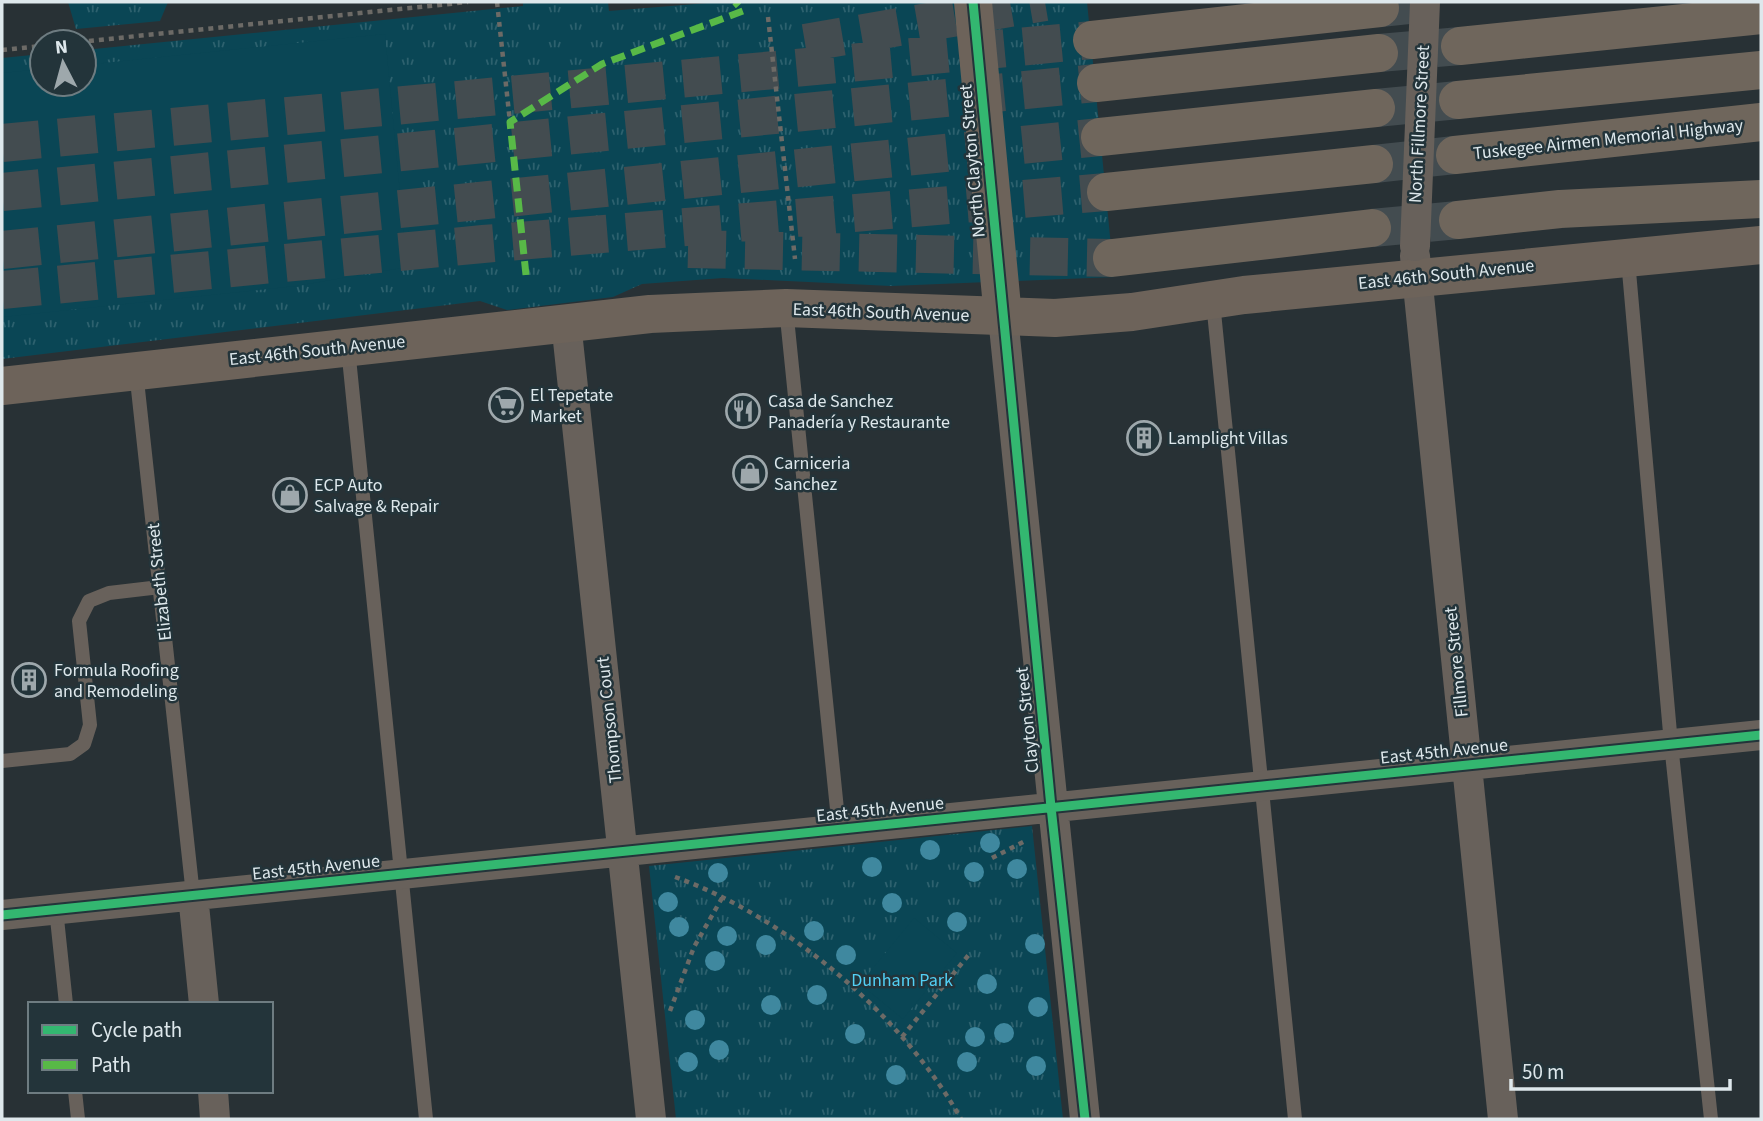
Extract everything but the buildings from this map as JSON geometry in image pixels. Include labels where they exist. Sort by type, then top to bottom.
[{"type":"highway","points":[[1092,40],[1380,8]]},
{"type":"highway","points":[[1460,46],[1761,15]]},
{"type":"highway","points":[[1096,83],[1379,53]]},
{"type":"highway","points":[[1458,100],[1761,70]]},
{"type":"highway","points":[[1100,137],[1376,108]]},
{"type":"highway","name":"Tuskegee Airmen Memorial Highway","points":[[1455,155],[1761,122]]},
{"type":"highway","points":[[1106,192],[1374,164]]},
{"type":"highway","points":[[1458,220],[1560,209],[1761,199]]},
{"type":"highway","points":[[1112,258],[1372,228]]},
{"type":"main road","name":"North Clayton Street","points":[[973,2],[1003,317]]},
{"type":"main road","name":"East 46th South Avenue","points":[[2,386],[566,322],[718,309],[786,308],[1003,317],[1093,316],[1213,299],[1416,262],[1628,257],[1761,245]]},
{"type":"street","name":"North Fillmore Street","points":[[1416,262],[1425,2]]},
{"type":"street","name":"Fillmore Street","points":[[1416,262],[1503,1119]]},
{"type":"street","name":"Clayton Street","points":[[1003,317],[1085,1119]]},
{"type":"street","name":"Thompson Court","points":[[566,322],[651,1119]]},
{"type":"street","name":"East 45th Avenue","points":[[2,915],[1761,734]]},
{"type":"street","name":"Elizabeth Street","points":[[193,895],[204,1002]]},
{"type":"street","points":[[213,1093],[215,1119]]},
{"type":"lane","points":[[1628,257],[1671,744],[1711,1119]]},
{"type":"lane","points":[[1213,299],[1295,1119]]},
{"type":"lane","points":[[786,308],[839,829]]},
{"type":"lane","points":[[348,348],[426,1119]]},
{"type":"lane","name":"Elizabeth Street","points":[[136,370],[193,895]]},
{"type":"lane","points":[[2,761],[70,754],[84,744],[90,725],[79,621],[89,601],[109,593],[160,587]]},
{"type":"lane","points":[[56,909],[66,1002]]},
{"type":"lane","points":[[75,1093],[78,1119]]},
{"type":"path","points":[[98,40],[468,2]]},
{"type":"path","points":[[497,2],[510,122]]},
{"type":"path","points":[[768,17],[795,259]]},
{"type":"path","points":[[2,50],[28,47]]},
{"type":"path","points":[[992,858],[1026,841]]},
{"type":"path","points":[[661,872],[722,898],[786,936],[848,985],[902,1037],[961,1119]]},
{"type":"path","points":[[666,1024],[694,947],[722,898]]},
{"type":"path","points":[[902,1037],[971,953]]},
{"type":"green space","points":[[68,2],[168,2],[160,21],[76,28]]},
{"type":"green space","points":[[523,2],[608,2],[609,11],[720,2],[1087,2],[1114,277],[891,286],[723,278],[642,284],[613,297],[507,310],[480,301],[2,359],[2,58],[28,55],[28,98],[98,98],[98,49],[523,6]]},
{"type":"green space","points":[[385,34],[407,267],[296,286],[2,317],[2,73],[28,70],[28,98],[98,98],[98,64]]},
{"type":"green space","name":"Dunham Park","points":[[1032,826],[1063,1119],[676,1119],[649,866]]},
{"type":"green space","points":[[914,918],[957,953],[903,1019],[860,984]]},
{"type":"tunnel","points":[[805,43],[1045,2]]},
{"type":"tunnel","points":[[1380,8],[1437,2]]},
{"type":"tunnel","points":[[2,143],[1092,40]]},
{"type":"tunnel","points":[[1379,53],[1460,46]]},
{"type":"tunnel","points":[[2,192],[1096,83]]},
{"type":"tunnel","points":[[1376,108],[1458,100]]},
{"type":"tunnel","points":[[2,250],[1100,137]]},
{"type":"tunnel","points":[[1374,164],[1455,155]]},
{"type":"tunnel","points":[[2,290],[483,244],[1106,192]]},
{"type":"tunnel","points":[[1372,228],[1458,220]]},
{"type":"tunnel","points":[[688,249],[1112,258]]},
{"type":"marked path","points":[[526,275],[510,122],[602,64],[743,11],[735,2]]},
{"type":"cycle path","points":[[973,2],[1051,807],[1085,1119]]},
{"type":"cycle path","points":[[2,915],[1761,735]]},
{"type":"place","name":"El Tepetate Market","points":[[506,405]]},
{"type":"place","name":"Casa de Sanchez Panadería y Restaurante","points":[[743,411]]},
{"type":"place","name":"Lamplight Villas","points":[[1144,438]]},
{"type":"place","name":"Carniceria Sanchez","points":[[750,473]]},
{"type":"place","name":"ECP Auto Salvage & Repair","points":[[290,495]]},
{"type":"place","name":"Formula Roofing and Remodeling","points":[[29,680]]}]
